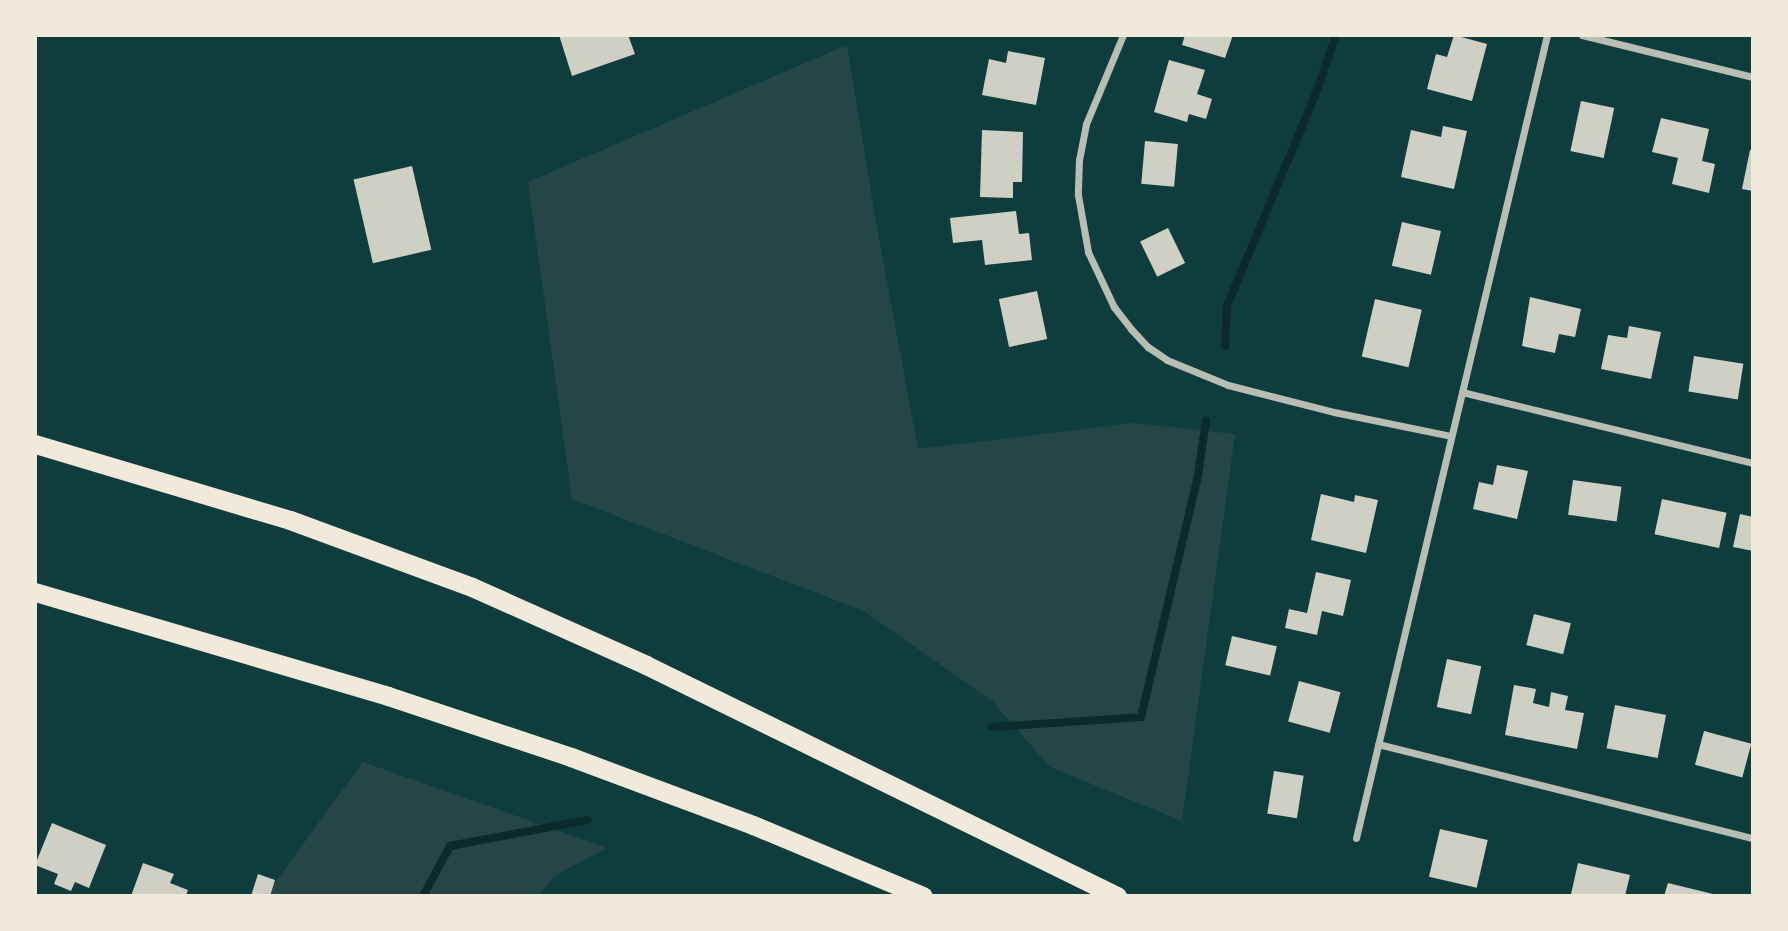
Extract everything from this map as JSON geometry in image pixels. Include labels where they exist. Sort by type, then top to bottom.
[{"type":"highway","points":[[35,444],[290,520],[472,587],[646,665],[1117,896]]},
{"type":"highway","points":[[35,592],[294,667],[482,726],[662,789],[923,896]]},
{"type":"highway","points":[[839,860],[896,896]]},
{"type":"street","points":[[1123,35],[1086,124],[1079,160],[1078,195],[1088,252],[1114,307],[1131,329],[1148,347],[1167,360],[1228,385],[1334,412],[1451,436]]},
{"type":"street","points":[[1356,838],[1547,35]]},
{"type":"street","points":[[1582,35],[1753,77]]},
{"type":"street","points":[[1462,392],[1753,463]]},
{"type":"street","points":[[1378,744],[1753,838]]},
{"type":"shaded area","points":[[847,45],[875,217],[918,449],[1134,423],[1235,434],[1182,821],[1050,767],[992,701],[864,611],[572,499],[528,182]]},
{"type":"shaded area","points":[[363,762],[607,848],[554,876],[538,896],[265,896]]},
{"type":"building","points":[[559,35],[628,35],[635,54],[572,76]]},
{"type":"building","points":[[1185,35],[1233,35],[1225,58],[1182,45]]},
{"type":"building","points":[[1454,35],[1487,44],[1472,101],[1427,89],[1436,54],[1447,57]]},
{"type":"building","points":[[1008,51],[1045,58],[1036,105],[982,95],[989,59],[1006,63]]},
{"type":"building","points":[[1169,60],[1205,70],[1197,94],[1212,99],[1206,119],[1189,114],[1187,122],[1154,112]]},
{"type":"building","points":[[1581,101],[1614,108],[1604,158],[1570,151]]},
{"type":"building","points":[[1661,118],[1709,129],[1702,161],[1715,164],[1709,193],[1672,184],[1678,158],[1652,152]]},
{"type":"building","points":[[1443,126],[1467,131],[1454,189],[1401,177],[1411,130],[1441,137]]},
{"type":"building","points":[[982,130],[1023,132],[1022,182],[1013,182],[1013,198],[980,197]]},
{"type":"building","points":[[1145,141],[1178,144],[1174,187],[1141,184]]},
{"type":"building","points":[[1750,150],[1753,150],[1753,191],[1742,189]]},
{"type":"building","points":[[412,166],[431,250],[373,263],[354,179]]},
{"type":"building","points":[[1016,211],[1019,234],[1029,233],[1032,260],[985,265],[982,240],[953,243],[950,218]]},
{"type":"building","points":[[1402,222],[1441,231],[1431,275],[1392,266]]},
{"type":"building","points":[[1168,228],[1185,263],[1157,277],[1140,242]]},
{"type":"building","points":[[1037,291],[1047,339],[1009,347],[999,299]]},
{"type":"building","points":[[1530,297],[1581,309],[1575,337],[1559,334],[1555,353],[1522,346]]},
{"type":"building","points":[[1375,299],[1422,310],[1408,367],[1362,356]]},
{"type":"building","points":[[1629,326],[1661,332],[1651,379],[1601,369],[1608,335],[1627,338]]},
{"type":"building","points":[[1694,356],[1743,364],[1738,399],[1688,392]]},
{"type":"building","points":[[1497,465],[1528,471],[1517,519],[1473,509],[1479,482],[1493,485]]},
{"type":"building","points":[[1573,480],[1622,487],[1617,521],[1568,515]]},
{"type":"building","points":[[1321,494],[1354,502],[1355,495],[1378,500],[1366,553],[1311,540]]},
{"type":"building","points":[[1662,499],[1727,513],[1719,548],[1655,534]]},
{"type":"building","points":[[1740,514],[1753,517],[1753,551],[1733,547]]},
{"type":"building","points":[[1316,572],[1351,580],[1343,616],[1322,611],[1317,635],[1285,628],[1289,609],[1307,613]]},
{"type":"building","points":[[1534,614],[1571,623],[1563,654],[1526,645]]},
{"type":"building","points":[[1232,636],[1277,646],[1270,676],[1225,665]]},
{"type":"building","points":[[1447,659],[1481,666],[1471,714],[1437,707]]},
{"type":"building","points":[[1299,681],[1341,692],[1330,733],[1288,722]]},
{"type":"building","points":[[1514,685],[1536,689],[1533,703],[1549,707],[1551,692],[1568,696],[1565,710],[1584,713],[1577,749],[1505,735]]},
{"type":"building","points":[[1615,705],[1666,715],[1658,758],[1607,748]]},
{"type":"building","points":[[1704,731],[1751,744],[1742,777],[1695,765]]},
{"type":"building","points":[[1274,771],[1304,776],[1297,818],[1267,813]]},
{"type":"building","points":[[52,823],[106,845],[89,888],[75,882],[71,891],[54,884],[58,874],[35,865]]},
{"type":"building","points":[[1440,829],[1488,840],[1477,888],[1429,877]]},
{"type":"building","points":[[143,863],[174,874],[170,883],[188,890],[186,896],[131,896]]},
{"type":"building","points":[[1578,863],[1630,875],[1625,896],[1571,894]]},
{"type":"building","points":[[258,874],[275,880],[270,896],[251,896]]},
{"type":"building","points":[[1668,883],[1717,895],[1664,896]]},
{"type":"waterway","points":[[1225,346],[1227,306],[1315,96],[1336,35]]},
{"type":"waterway","points":[[992,727],[1141,717],[1198,475],[1206,421]]},
{"type":"waterway","points":[[423,896],[450,846],[588,820]]}]
